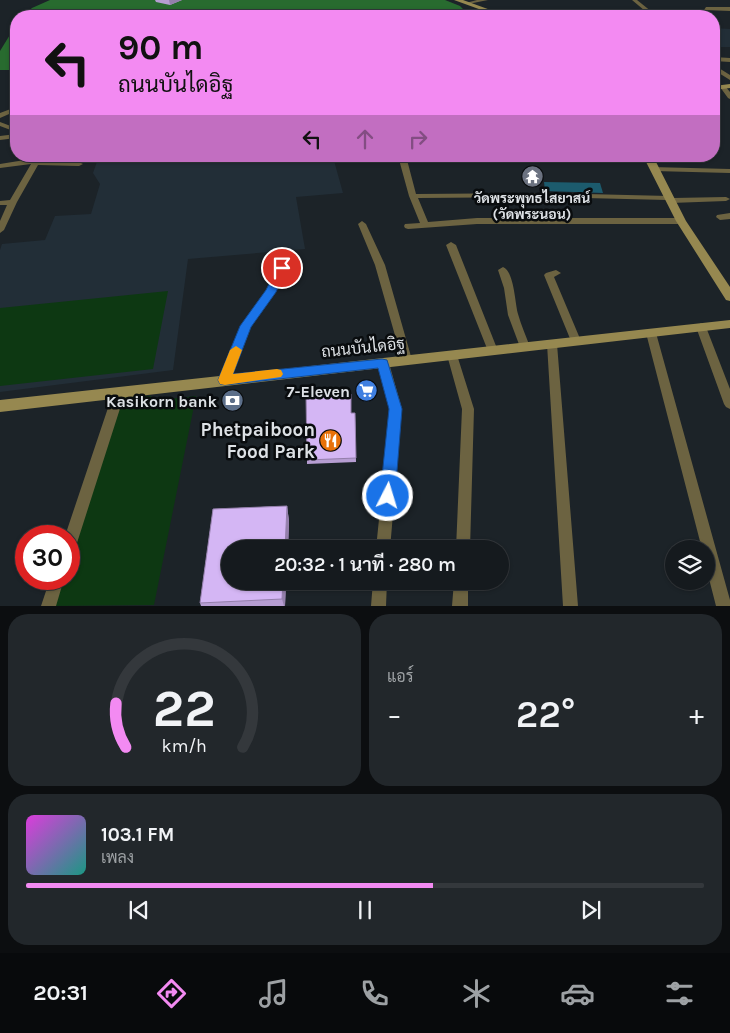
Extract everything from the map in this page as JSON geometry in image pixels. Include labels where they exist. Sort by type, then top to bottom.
[{"type":"main road","points":[[457,0],[487,10]]},
{"type":"main road","points":[[651,162],[681,221],[730,297]]},
{"type":"main road","name":"ถนนบันไดอิฐ","points":[[0,406],[730,324]]},
{"type":"street","points":[[468,3],[486,0]]},
{"type":"street","points":[[634,0],[646,10]]},
{"type":"street","points":[[706,9],[730,8]]},
{"type":"street","points":[[722,87],[730,97]]},
{"type":"street","points":[[0,166],[23,162]]},
{"type":"street","points":[[0,230],[34,162]]},
{"type":"street","points":[[58,162],[80,164]]},
{"type":"street","points":[[404,162],[413,196],[425,225]]},
{"type":"street","points":[[654,169],[730,171]]},
{"type":"street","points":[[413,196],[544,195],[670,200],[726,199]]},
{"type":"street","points":[[0,202],[13,202]]},
{"type":"street","points":[[720,217],[730,216]]},
{"type":"street","points":[[408,226],[477,221],[681,221]]},
{"type":"street","points":[[362,224],[380,264],[407,360]]},
{"type":"street","points":[[451,246],[493,351]]},
{"type":"street","points":[[225,380],[246,326],[271,292],[282,268]]},
{"type":"street","points":[[503,270],[509,288],[512,310],[524,347]]},
{"type":"street","points":[[556,272],[549,275],[576,341]]},
{"type":"street","points":[[701,327],[730,404]]},
{"type":"street","points":[[651,333],[724,606]]},
{"type":"street","points":[[552,344],[571,606]]},
{"type":"street","points":[[452,355],[468,409],[462,540]]},
{"type":"street","points":[[382,363],[396,409],[384,540]]},
{"type":"street","points":[[76,525],[119,392]]},
{"type":"street","points":[[48,606],[53,590]]},
{"type":"street","points":[[378,606],[379,590]]},
{"type":"street","points":[[460,606],[461,590]]},
{"type":"shaded area","points":[[720,28],[730,29],[730,47],[720,47]]},
{"type":"shaded area","points":[[97,162],[334,162],[343,193],[296,197],[305,249],[188,259],[173,370],[0,392],[0,250],[2,244],[45,240],[55,216],[91,214],[100,184],[93,173]]},
{"type":"green space","points":[[50,0],[445,0],[460,6],[464,10],[30,10]]},
{"type":"green space","points":[[10,35],[10,70],[0,70],[0,51]]},
{"type":"green space","points":[[168,291],[153,369],[0,386],[0,308]]},
{"type":"green space","points":[[151,396],[151,401],[196,396],[154,605],[51,606],[56,590],[80,590],[80,525],[78,525],[120,397]]},
{"type":"water","points":[[544,182],[600,183],[603,193],[545,191]]},
{"type":"building","name":"Phetpaiboon Food Park","points":[[351,394],[351,413],[355,413],[356,458],[307,460],[306,395]]},
{"type":"building","points":[[287,506],[285,540],[221,540],[221,590],[282,590],[282,599],[200,603],[213,509]]},
{"type":"slow traffic","points":[[236,350],[225,380],[277,374]]},
{"type":"place","name":"วัดพระพุทธไสยาสน์ (วัดพระนอน)","points":[[532,176]]},
{"type":"place","name":"7-Eleven","points":[[366,391]]},
{"type":"place","name":"Kasikorn bank","points":[[233,401]]},
{"type":"place","name":"Phetpaiboon Food Park","points":[[331,440]]},
{"type":"route","points":[[282,268],[271,292],[260,304],[246,326],[225,380],[382,363],[396,409],[388,496]]}]
